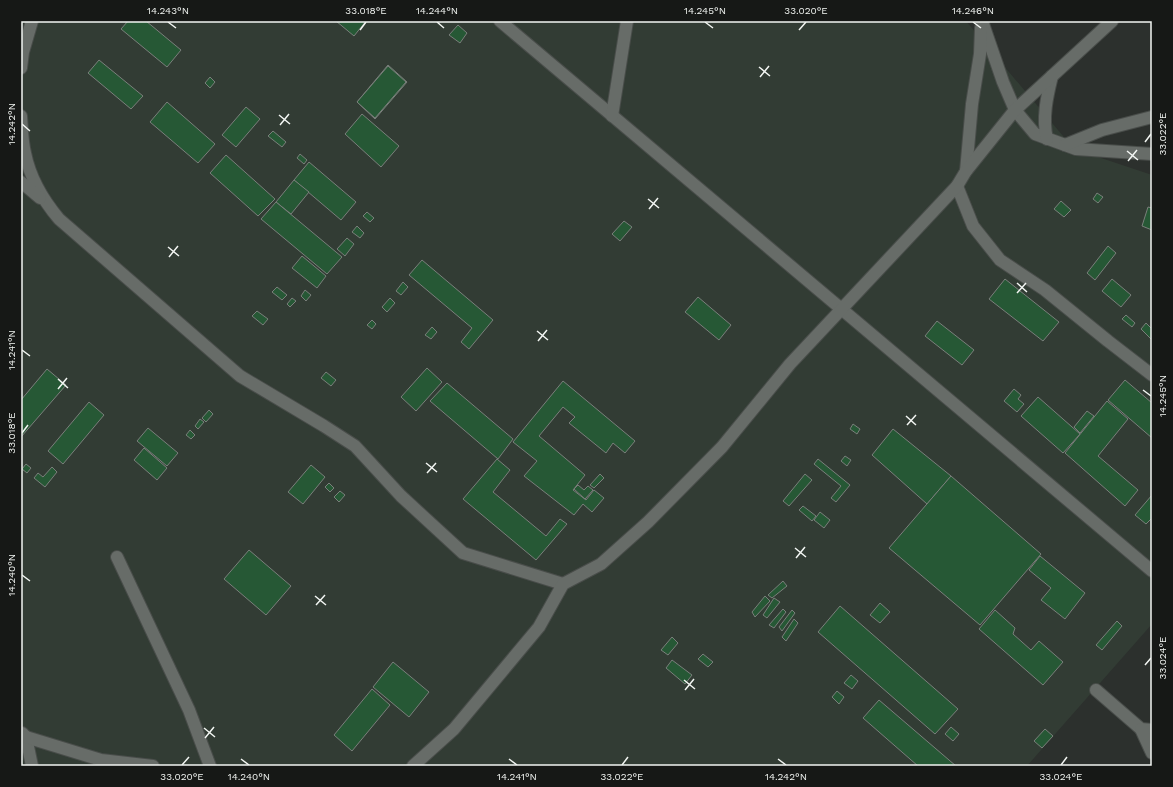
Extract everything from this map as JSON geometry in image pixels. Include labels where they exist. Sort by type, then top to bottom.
[{"type":"street","points":[[21,68],[23,52],[32,21]]},
{"type":"street","points":[[500,21],[1152,571]]},
{"type":"street","points":[[612,116],[627,21]]},
{"type":"street","points":[[982,21],[1003,82],[1015,110],[1035,134],[1076,149],[1152,154]]},
{"type":"street","points":[[966,170],[972,104],[980,54],[982,21]]},
{"type":"street","points":[[414,766],[454,730],[539,627],[563,584],[601,564],[648,522],[722,447],[790,364],[957,186],[966,170],[1015,110],[1108,23]]},
{"type":"street","points":[[1047,139],[1045,128],[1046,109],[1052,76]]},
{"type":"street","points":[[21,116],[23,140],[28,166],[45,201],[59,219],[240,376],[355,446],[401,496],[463,553],[563,584]]},
{"type":"street","points":[[1065,145],[1102,130],[1152,117]]},
{"type":"street","points":[[21,182],[45,201]]},
{"type":"street","points":[[957,186],[973,226],[1000,260],[1045,290],[1108,342],[1152,375]]},
{"type":"street","points":[[116,557],[189,710],[210,766]]},
{"type":"street","points":[[1096,690],[1146,730],[1152,753]]},
{"type":"street","points":[[24,734],[32,766]]},
{"type":"street","points":[[24,734],[100,760],[153,766]]},
{"type":"shaded area","points":[[21,21],[966,21],[1074,149],[1152,175],[1152,624],[1027,766],[21,766]]},
{"type":"building","points":[[128,21],[146,21],[181,50],[167,67],[121,29]]},
{"type":"building","points":[[336,21],[366,21],[354,36]]},
{"type":"building","points":[[458,25],[467,33],[460,43],[449,35]]},
{"type":"building","points":[[99,60],[143,96],[131,109],[88,73]]},
{"type":"building","points":[[388,65],[407,82],[375,119],[357,102]]},
{"type":"building","points":[[388,66],[406,82],[375,118],[357,102]]},
{"type":"building","points":[[210,77],[215,82],[210,88],[205,83]]},
{"type":"building","points":[[167,102],[215,144],[198,163],[150,122]]},
{"type":"building","points":[[246,107],[260,119],[236,147],[222,135]]},
{"type":"building","points":[[362,114],[399,146],[381,167],[345,134]]},
{"type":"building","points":[[273,131],[286,142],[282,147],[268,136]]},
{"type":"building","points":[[300,154],[307,160],[304,164],[297,158]]},
{"type":"building","points":[[226,155],[275,199],[258,216],[210,173]]},
{"type":"building","points":[[309,162],[356,202],[341,220],[294,180]]},
{"type":"building","points":[[294,180],[309,192],[291,214],[276,202]]},
{"type":"building","points":[[1097,193],[1103,197],[1098,203],[1093,199]]},
{"type":"building","points":[[1061,201],[1071,210],[1064,217],[1054,209]]},
{"type":"building","points":[[276,202],[342,257],[327,274],[261,219]]},
{"type":"building","points":[[1148,207],[1152,208],[1152,230],[1142,226]]},
{"type":"building","points":[[367,212],[374,218],[370,222],[363,216]]},
{"type":"building","points":[[624,221],[632,227],[620,241],[612,234]]},
{"type":"building","points":[[357,226],[364,233],[360,238],[352,232]]},
{"type":"building","points":[[347,238],[354,244],[345,256],[337,249]]},
{"type":"building","points":[[1108,246],[1116,253],[1095,280],[1087,273]]},
{"type":"building","points":[[302,256],[326,276],[317,288],[292,268]]},
{"type":"building","points":[[422,260],[493,320],[469,349],[461,342],[472,328],[409,275]]},
{"type":"building","points":[[1005,279],[1059,322],[1043,341],[989,299]]},
{"type":"building","points":[[1112,279],[1131,295],[1121,307],[1102,291]]},
{"type":"building","points":[[403,282],[408,287],[401,295],[396,291]]},
{"type":"building","points":[[277,287],[287,295],[282,300],[272,292]]},
{"type":"building","points":[[305,290],[311,295],[306,301],[301,296]]},
{"type":"building","points":[[698,297],[731,325],[719,340],[685,312]]},
{"type":"building","points":[[292,298],[296,301],[290,307],[287,304]]},
{"type":"building","points":[[390,298],[395,303],[387,312],[382,307]]},
{"type":"building","points":[[257,311],[268,319],[263,325],[252,316]]},
{"type":"building","points":[[1126,315],[1135,323],[1132,327],[1122,319]]},
{"type":"building","points":[[372,320],[376,324],[372,329],[367,325]]},
{"type":"building","points":[[937,321],[974,350],[962,365],[925,336]]},
{"type":"building","points":[[1146,323],[1152,329],[1152,340],[1141,329]]},
{"type":"building","points":[[432,327],[437,332],[431,339],[425,335]]},
{"type":"building","points":[[427,368],[442,382],[416,411],[401,397]]},
{"type":"building","points":[[47,369],[66,385],[21,437],[21,400]]},
{"type":"building","points":[[326,372],[336,380],[331,386],[321,378]]},
{"type":"building","points":[[1125,380],[1152,403],[1152,438],[1108,400]]},
{"type":"building","points":[[563,381],[635,441],[625,453],[613,443],[606,453],[569,423],[575,417],[563,407],[539,436],[585,475],[573,490],[586,500],[594,490],[604,498],[592,512],[583,504],[574,515],[524,476],[537,461],[513,442]]},
{"type":"building","points":[[447,383],[513,439],[498,459],[430,401]]},
{"type":"building","points":[[1014,389],[1021,395],[1018,399],[1024,404],[1017,412],[1004,401]]},
{"type":"building","points":[[1038,397],[1080,434],[1063,453],[1021,416]]},
{"type":"building","points":[[1107,401],[1128,419],[1098,456],[1138,490],[1125,506],[1065,453]]},
{"type":"building","points":[[89,402],[104,415],[63,464],[48,451]]},
{"type":"building","points":[[209,410],[213,414],[206,422],[202,418]]},
{"type":"building","points":[[1087,411],[1094,416],[1080,433],[1074,427]]},
{"type":"building","points":[[200,419],[204,422],[198,429],[195,426]]},
{"type":"building","points":[[853,424],[860,429],[857,434],[850,429]]},
{"type":"building","points":[[148,428],[178,453],[167,466],[137,441]]},
{"type":"building","points":[[893,429],[951,476],[927,504],[872,455]]},
{"type":"building","points":[[190,430],[195,435],[191,439],[186,435]]},
{"type":"building","points":[[144,448],[167,468],[157,480],[134,460]]},
{"type":"building","points":[[845,456],[851,460],[847,466],[841,461]]},
{"type":"building","points":[[497,459],[510,470],[493,492],[546,536],[560,519],[567,524],[536,560],[463,499]]},
{"type":"building","points":[[818,459],[850,485],[836,502],[831,498],[841,486],[814,464]]},
{"type":"building","points":[[26,464],[31,468],[27,473],[22,469]]},
{"type":"building","points":[[311,465],[325,477],[303,504],[288,492]]},
{"type":"building","points":[[52,467],[57,472],[45,487],[34,478],[38,473],[43,477]]},
{"type":"building","points":[[600,474],[604,478],[594,488],[590,485]]},
{"type":"building","points":[[805,474],[812,480],[789,506],[783,501]]},
{"type":"building","points":[[951,476],[1041,554],[980,625],[889,548]]},
{"type":"building","points":[[329,483],[334,488],[330,492],[325,487]]},
{"type":"building","points":[[578,485],[584,490],[588,486],[593,490],[585,499],[574,489]]},
{"type":"building","points":[[340,491],[345,495],[339,502],[334,497]]},
{"type":"building","points":[[1152,495],[1152,518],[1146,524],[1135,515]]},
{"type":"building","points":[[803,506],[816,516],[812,521],[799,510]]},
{"type":"building","points":[[820,512],[830,520],[824,528],[814,520]]},
{"type":"building","points":[[249,550],[291,586],[266,615],[224,579]]},
{"type":"building","points":[[1040,556],[1085,593],[1065,619],[1041,600],[1051,588],[1029,570]]},
{"type":"building","points":[[783,581],[787,586],[772,598],[768,595]]},
{"type":"building","points":[[765,596],[770,601],[755,617],[752,612]]},
{"type":"building","points":[[774,598],[780,602],[767,618],[763,615]]},
{"type":"building","points":[[880,603],[890,612],[880,623],[870,615]]},
{"type":"building","points":[[840,606],[958,709],[935,734],[818,632]]},
{"type":"building","points":[[783,609],[786,612],[774,628],[769,625]]},
{"type":"building","points":[[792,610],[795,613],[782,631],[779,627]]},
{"type":"building","points":[[995,610],[1015,628],[1013,634],[1031,650],[1039,641],[1063,662],[1043,685],[979,629]]},
{"type":"building","points":[[794,619],[798,623],[786,641],[782,637]]},
{"type":"building","points":[[1117,621],[1122,626],[1102,650],[1096,645]]},
{"type":"building","points":[[672,637],[678,643],[668,655],[661,650]]},
{"type":"building","points":[[703,654],[713,662],[708,667],[698,659]]},
{"type":"building","points":[[672,660],[692,675],[685,684],[666,668]]},
{"type":"building","points":[[393,662],[429,692],[409,717],[373,687]]},
{"type":"building","points":[[851,675],[858,681],[852,689],[844,683]]},
{"type":"building","points":[[372,689],[390,705],[352,751],[334,735]]},
{"type":"building","points":[[837,691],[844,697],[839,704],[832,697]]},
{"type":"building","points":[[879,700],[956,766],[918,766],[863,718]]},
{"type":"building","points":[[951,727],[959,734],[953,741],[945,734]]},
{"type":"building","points":[[1045,729],[1053,736],[1042,748],[1034,741]]}]
